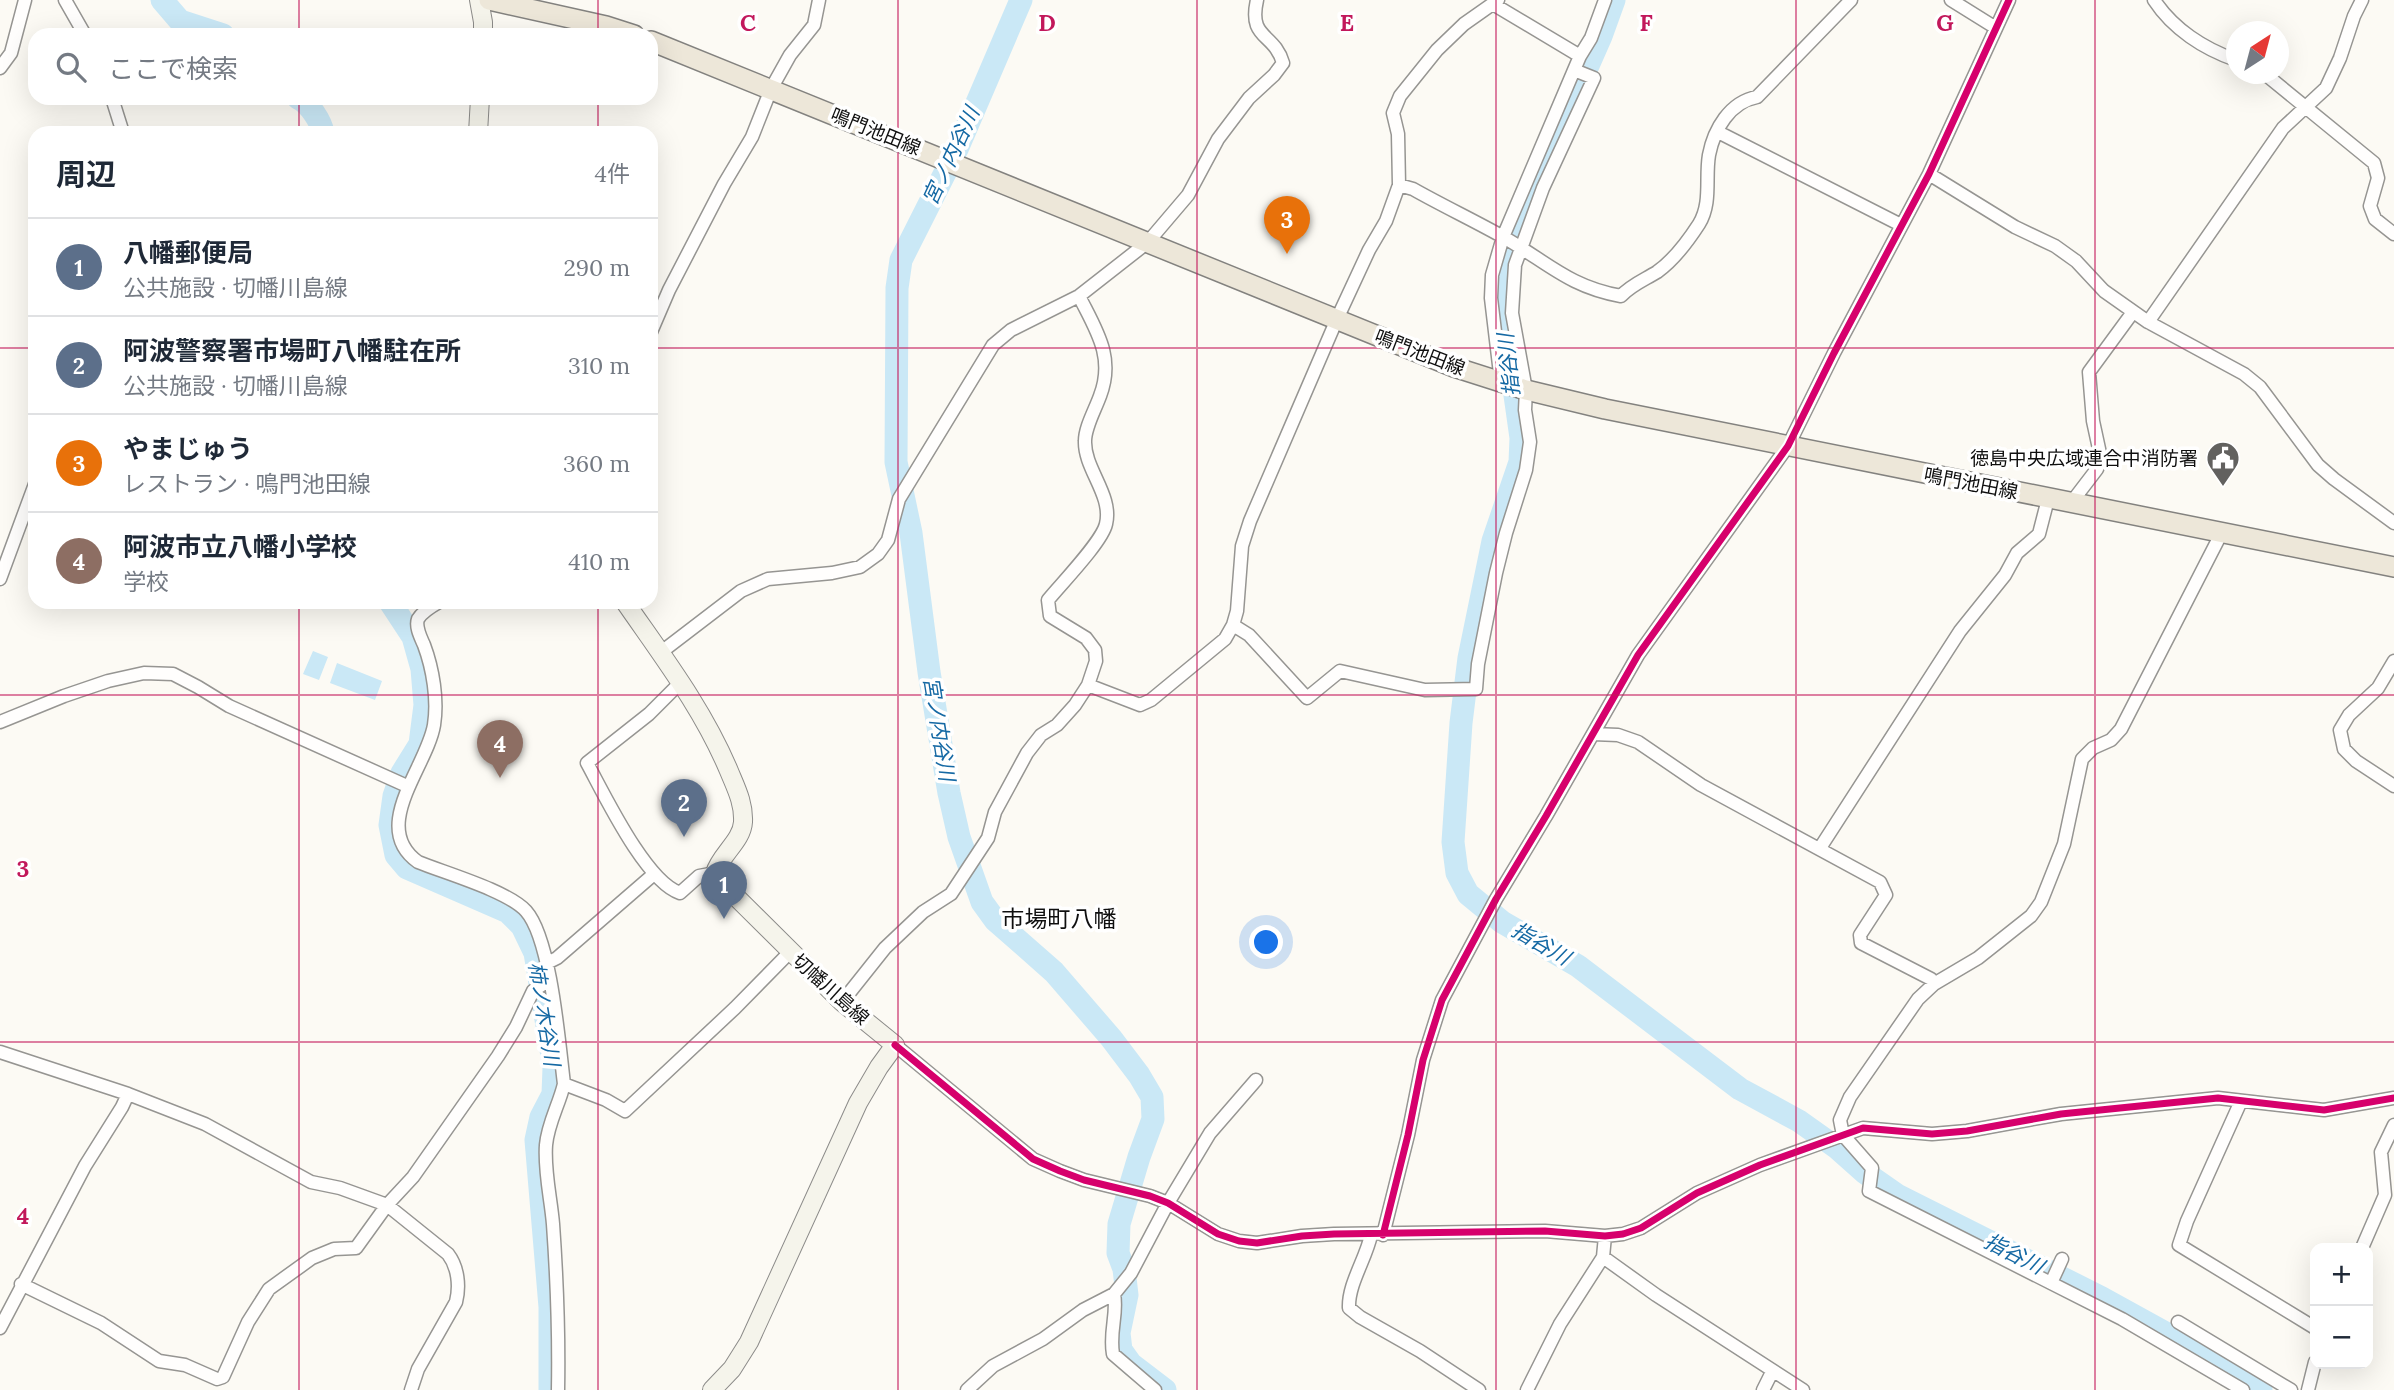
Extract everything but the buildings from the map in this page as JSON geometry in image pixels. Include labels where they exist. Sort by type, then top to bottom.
[{"type":"main road","points":[[479,0],[483,28]]},
{"type":"main road","points":[[489,0],[610,28]]},
{"type":"main road","name":"鳴門池田線","points":[[658,44],[1454,367],[1514,386],[1605,410],[2394,567]]},
{"type":"main road","points":[[478,126],[480,105]]},
{"type":"main road","points":[[630,609],[681,682],[716,739],[742,801],[743,825],[736,840],[719,861],[715,873]]},
{"type":"main road","name":"切幡川島線","points":[[715,873],[790,953],[842,1002],[895,1045]]},
{"type":"main road","points":[[712,1390],[732,1369],[749,1342],[858,1103],[895,1045]]},
{"type":"street","points":[[0,68],[11,52],[25,0]]},
{"type":"street","points":[[65,0],[81,28]]},
{"type":"street","points":[[658,316],[724,184],[752,137],[771,89],[790,55],[814,25],[818,0]]},
{"type":"street","points":[[660,653],[741,591],[755,584],[768,579],[832,573],[860,566],[878,554],[888,540],[899,499],[993,345],[1011,330],[1079,296],[1147,242],[1188,195],[1218,139],[1249,99],[1283,63],[1279,52],[1257,30],[1253,16],[1256,0]]},
{"type":"street","points":[[1514,386],[1515,265],[1512,243],[1581,73],[1580,56],[1591,38],[1605,0]]},
{"type":"street","points":[[1399,185],[1413,189],[1512,243],[1569,279],[1595,291],[1621,296],[1659,270],[1685,245],[1701,220],[1707,199],[1709,154],[1729,111],[1744,100],[1757,97],[1764,91],[1851,0]]},
{"type":"street","points":[[1951,0],[1996,28]]},
{"type":"street","points":[[1479,1390],[1349,1308],[1349,1298],[1368,1249],[1377,1235],[1430,1034],[1442,1000],[1484,919],[1652,634],[1788,446],[1929,174],[2009,0]]},
{"type":"street","points":[[2154,0],[2164,16],[2178,29],[2226,56]]},
{"type":"street","points":[[2148,322],[2283,128],[2326,88],[2362,0]]},
{"type":"street","points":[[1088,685],[1140,705],[1151,700],[1225,639],[1233,625],[1237,611],[1242,546],[1250,522],[1368,250],[1386,221],[1399,185],[1398,134],[1393,113],[1400,96],[1437,50],[1464,24],[1495,2],[1580,56]]},
{"type":"street","points":[[1233,625],[1249,635],[1307,698],[1340,671],[1425,690],[1476,689],[1478,664],[1496,573],[1526,470],[1530,442],[1525,410],[1514,386],[1491,298],[1492,275],[1543,188],[1594,78],[1581,73]]},
{"type":"street","points":[[2278,84],[2374,163],[2378,178],[2370,206],[2375,219],[2394,234]]},
{"type":"street","points":[[114,105],[121,126]]},
{"type":"street","points":[[1718,132],[1901,225]]},
{"type":"street","points":[[1929,174],[2015,227],[2055,246],[2076,261],[2104,290],[2148,322],[2244,374],[2260,387],[2318,465],[2394,523]]},
{"type":"street","points":[[842,1002],[885,947],[923,912],[951,894],[988,838],[995,812],[1027,753],[1041,735],[1057,725],[1075,705],[1088,685],[1096,661],[1095,650],[1086,638],[1050,617],[1048,600],[1095,543],[1106,524],[1105,504],[1085,441],[1105,381],[1106,357],[1079,296]]},
{"type":"street","points":[[2071,503],[2097,469],[2101,458],[2092,421],[2090,372],[2133,312]]},
{"type":"street","points":[[1820,848],[1959,631],[2005,575],[2017,553],[2039,534],[2048,499]]},
{"type":"street","points":[[0,579],[28,503]]},
{"type":"street","points":[[1838,1135],[1840,1120],[1850,1097],[1918,999],[1934,984],[1978,958],[2031,916],[2041,902],[2064,844],[2082,759],[2093,748],[2111,740],[2121,729],[2221,534]]},
{"type":"street","points":[[428,609],[418,620],[418,627],[428,655],[434,694],[433,725],[422,758],[407,786],[400,813],[400,838],[406,854],[418,863],[512,900],[526,911],[540,936],[547,963],[543,983],[564,1084],[560,1102],[548,1125],[545,1148],[555,1249],[559,1325],[558,1390]]},
{"type":"street","points":[[2394,661],[2378,688],[2349,715],[2340,730],[2344,749],[2356,761],[2394,786]]},
{"type":"street","points":[[0,722],[108,681],[144,673],[173,674],[229,706],[407,786]]},
{"type":"street","points":[[681,682],[649,714],[587,763],[620,823],[654,874],[668,889],[681,893],[699,876],[715,873]]},
{"type":"street","points":[[1593,734],[1619,736],[1639,742],[1701,785],[1880,883],[1886,895],[1860,935],[1861,943],[1931,979],[1934,984]]},
{"type":"street","points":[[547,963],[654,874]]},
{"type":"street","points":[[564,1084],[606,1100],[625,1111],[790,953]]},
{"type":"street","points":[[21,1284],[101,1323],[159,1361],[185,1365],[217,1379],[223,1377],[248,1322],[269,1289],[312,1258],[334,1249],[356,1248],[387,1205],[414,1177],[498,1056],[516,1027],[533,990],[543,983]]},
{"type":"street","points":[[895,1045],[1033,1158],[1083,1180],[1168,1203],[1218,1234],[1257,1243],[1334,1234],[1545,1231],[1605,1236],[1641,1228],[1698,1193],[1760,1165],[1863,1128],[1932,1134],[1967,1131],[2061,1114],[2218,1098],[2324,1110],[2394,1098]]},
{"type":"street","points":[[0,1052],[128,1094],[205,1124],[311,1182],[350,1191],[387,1205],[448,1254],[456,1270],[456,1302],[418,1369],[411,1390]]},
{"type":"street","points":[[967,1390],[993,1366],[1043,1339],[1083,1310],[1117,1291],[1131,1273],[1168,1203],[1210,1133],[1256,1080]]},
{"type":"street","points":[[0,1328],[85,1166],[128,1094]]},
{"type":"street","points":[[2241,1101],[2186,1221],[2179,1245],[2310,1325]]},
{"type":"street","points":[[2364,1243],[2385,1195],[2381,1152],[2394,1125]]},
{"type":"street","points":[[1838,1135],[1872,1168],[1869,1191],[2051,1281],[2243,1390]]},
{"type":"street","points":[[2382,1204],[2394,1211]]},
{"type":"street","points":[[1527,1390],[1560,1324],[1603,1257],[1605,1236]]},
{"type":"street","points":[[1603,1257],[1803,1390]]},
{"type":"street","points":[[2051,1281],[2061,1261]]},
{"type":"street","points":[[1117,1291],[1110,1338],[1113,1354],[1155,1390]]},
{"type":"street","points":[[2178,1322],[2291,1390]]},
{"type":"street","points":[[2308,1390],[2313,1369]]},
{"type":"street","points":[[1763,1390],[1772,1371]]},
{"type":"water","points":[[313,651],[328,657],[319,680],[303,674]]},
{"type":"water","points":[[337,663],[382,681],[375,700],[330,683]]},
{"type":"waterway","name":"柿ノ木谷川","points":[[162,0],[180,21],[202,28]]},
{"type":"waterway","name":"宮ノ内谷川","points":[[1021,0],[958,147],[901,260],[897,288],[896,462],[911,533],[929,672],[949,793],[959,837],[982,902],[995,920],[1054,972],[1111,1038],[1152,1097],[1153,1119],[1119,1224],[1118,1253],[1124,1269],[1127,1295],[1119,1333],[1121,1350],[1131,1364],[1165,1390]]},
{"type":"waterway","name":"指谷川","points":[[1614,0],[1601,36],[1520,220],[1503,268],[1501,296],[1521,438],[1520,462],[1493,541],[1469,658],[1461,723],[1453,842],[1457,873],[1468,894],[1502,922],[1578,966],[1740,1089],[1799,1121],[1897,1195],[2102,1298],[2191,1347],[2261,1390]]},
{"type":"waterway","name":"柿ノ木谷川","points":[[307,105],[321,126]]},
{"type":"waterway","name":"柿ノ木谷川","points":[[395,609],[413,637],[422,669],[425,705],[420,744],[402,773],[394,796],[390,825],[396,855],[407,868],[508,912],[522,926],[535,953],[554,1068],[553,1094],[541,1117],[536,1140],[550,1307],[550,1390]]},
{"type":"cycle path","points":[[1383,1235],[1423,1060],[1442,1000],[1496,899],[1638,655],[1788,446],[1929,174],[2009,0]]},
{"type":"cycle path","points":[[895,1045],[1033,1159],[1084,1180],[1150,1196],[1168,1203],[1218,1234],[1257,1243],[1334,1234],[1545,1231],[1605,1236],[1623,1234],[1641,1228],[1697,1193],[1760,1165],[1863,1128],[1932,1134],[1967,1131],[2061,1114],[2218,1098],[2324,1110],[2394,1098]]},
{"type":"place","name":"やまじゅう","points":[[1287,254]]},
{"type":"place","name":"徳島中央広域連合中消防署","points":[[2223,488]]},
{"type":"place","name":"阿波市立八幡小学校","points":[[500,778]]},
{"type":"place","name":"阿波警察署市場町八幡駐在所","points":[[684,837]]},
{"type":"place","name":"八幡郵便局","points":[[724,919]]},
{"type":"district","name":"市場町八幡","points":[[1059,919]]}]
